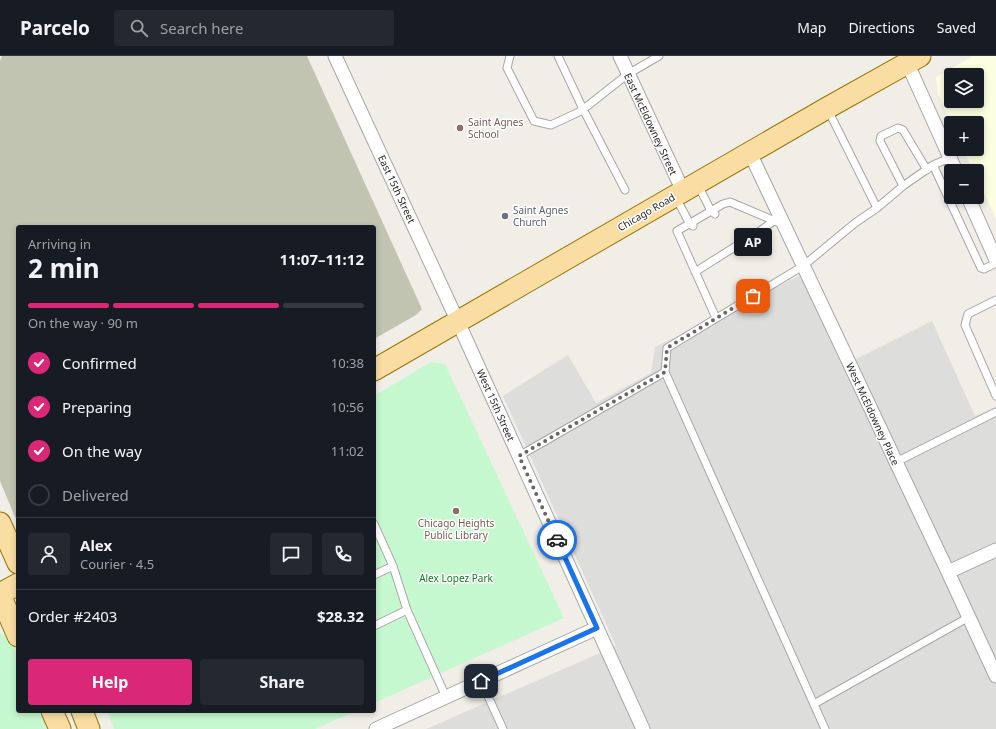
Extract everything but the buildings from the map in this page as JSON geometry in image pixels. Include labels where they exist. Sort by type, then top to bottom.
[{"type":"main road","name":"Chicago Road","points":[[376,369],[750,153],[910,58]]},
{"type":"main road","points":[[0,523],[12,557]]},
{"type":"main road","points":[[16,585],[0,594],[16,631]]},
{"type":"main road","points":[[53,713],[60,729]]},
{"type":"main road","points":[[83,713],[89,729]]},
{"type":"street","name":"East 15th Street","points":[[335,56],[458,322]]},
{"type":"street","name":"East McEldowney Street","points":[[620,56],[685,190]]},
{"type":"street","points":[[910,58],[953,164]]},
{"type":"street","name":"West McEldowney Place","points":[[750,153],[779,222],[803,266],[996,676]]},
{"type":"street","points":[[971,204],[996,261]]},
{"type":"street","name":"West 15th Street","points":[[458,322],[643,729]]},
{"type":"street","points":[[948,572],[996,550]]},
{"type":"street","points":[[376,729],[597,628]]},
{"type":"lane","points":[[510,56],[507,68],[534,120],[551,125],[583,109],[628,74],[659,56]]},
{"type":"lane","points":[[558,56],[583,109],[625,190]]},
{"type":"lane","points":[[827,108],[877,208]]},
{"type":"lane","points":[[903,186],[880,141],[881,136],[898,128],[903,130],[927,170]]},
{"type":"lane","points":[[825,729],[665,372],[667,348],[803,266],[903,186],[933,165],[950,158]]},
{"type":"lane","points":[[933,165],[981,268],[984,269],[996,261]]},
{"type":"lane","points":[[685,190],[713,212]]},
{"type":"lane","points":[[685,190],[692,225]]},
{"type":"lane","points":[[716,318],[677,231],[692,225],[730,202],[779,222]]},
{"type":"lane","points":[[695,272],[723,250],[741,239],[753,232],[779,222]]},
{"type":"lane","points":[[996,300],[968,314],[965,325],[996,396]]},
{"type":"lane","points":[[519,456],[665,372]]},
{"type":"lane","points":[[896,462],[996,412]]},
{"type":"lane","points":[[376,528],[393,566],[407,610],[446,696]]},
{"type":"lane","points":[[376,573],[393,566]]},
{"type":"lane","points":[[376,625],[407,610]]},
{"type":"lane","points":[[814,704],[969,617]]},
{"type":"lane","points":[[481,681],[503,729]]},
{"type":"shaded area","points":[[2,56],[307,56],[422,309],[416,315],[376,338],[376,225],[16,225],[16,518],[0,481],[0,61]]},
{"type":"shaded area","points":[[973,56],[996,56],[996,219],[984,193],[984,164],[970,164],[966,156],[984,156],[984,116],[948,116],[944,108],[984,108],[984,68],[952,68]]},
{"type":"shaded area","points":[[944,72],[944,107],[938,94],[936,77]]},
{"type":"shaded area","points":[[803,274],[842,366],[932,321],[975,416],[996,407],[996,729],[426,729],[616,646],[503,396],[568,355],[596,403],[651,373],[655,347]]},
{"type":"green space","name":"Alex Lopez Park","points":[[431,362],[445,364],[564,618],[376,702],[376,395]]},
{"type":"green space","points":[[0,633],[12,643],[16,652],[16,713],[44,713],[51,729],[0,729]]},
{"type":"green space","points":[[108,713],[351,713],[315,729],[114,729]]},
{"type":"way so far","points":[[557,540],[519,456],[665,372],[667,348],[753,296]]},
{"type":"place","name":"Saint Agnes School","points":[[460,128]]},
{"type":"place","name":"Saint Agnes Church","points":[[505,216]]},
{"type":"place","name":"AP","points":[[753,296]]},
{"type":"place","name":"Chicago Heights Public Library","points":[[456,511]]},
{"type":"route","points":[[481,681],[597,628],[557,540]]}]
